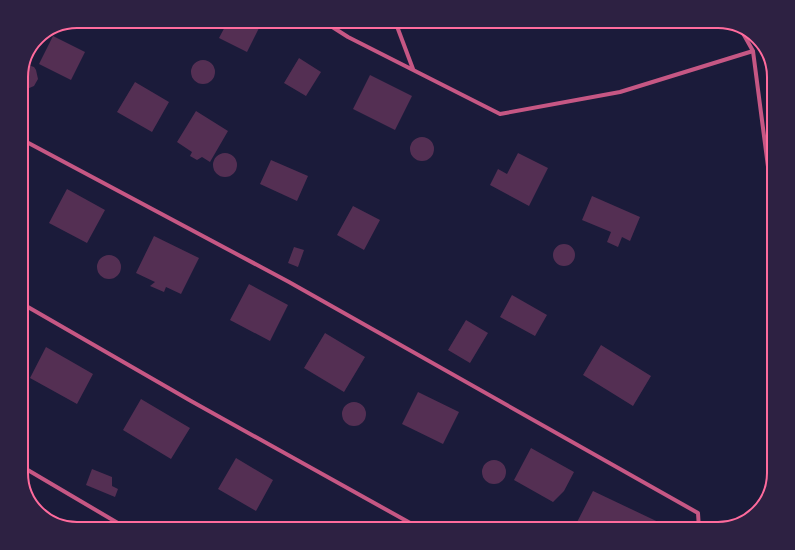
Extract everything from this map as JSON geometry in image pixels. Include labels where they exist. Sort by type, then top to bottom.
[{"type":"street","points":[[334,28],[348,37],[500,114],[620,92],[753,51]]},
{"type":"street","points":[[398,28],[414,70]]},
{"type":"street","points":[[744,36],[753,51],[767,159]]},
{"type":"street","points":[[28,143],[289,282],[698,513],[698,522]]},
{"type":"street","points":[[28,307],[191,401],[408,522]]},
{"type":"street","points":[[28,470],[116,522]]},
{"type":"building","points":[[224,28],[259,28],[247,52],[219,38]]},
{"type":"building","points":[[53,36],[85,52],[71,80],[39,64]]},
{"type":"building","points":[[299,58],[321,72],[306,96],[284,83]]},
{"type":"building","points":[[203,60],[212,63],[215,72],[212,81],[203,84],[194,81],[191,72],[194,63]]},
{"type":"building","points":[[30,66],[34,67],[36,70],[38,79],[34,86],[28,89]]},
{"type":"building","points":[[370,75],[412,96],[395,130],[353,109]]},
{"type":"building","points":[[135,82],[169,102],[152,132],[117,112]]},
{"type":"building","points":[[196,111],[228,131],[210,162],[202,157],[197,160],[190,156],[192,152],[177,142]]},
{"type":"building","points":[[422,137],[430,141],[434,149],[430,157],[422,161],[414,157],[410,149],[414,141]]},
{"type":"building","points":[[225,153],[234,156],[237,165],[234,174],[225,177],[216,174],[213,165],[216,156]]},
{"type":"building","points":[[518,153],[548,168],[529,206],[490,185],[498,169],[507,174]]},
{"type":"building","points":[[271,160],[308,176],[297,201],[260,184]]},
{"type":"building","points":[[67,189],[105,210],[87,243],[49,223]]},
{"type":"building","points":[[592,196],[640,217],[630,241],[622,237],[618,247],[607,242],[611,232],[582,220]]},
{"type":"building","points":[[353,206],[380,220],[364,250],[337,235]]},
{"type":"building","points":[[154,236],[199,258],[181,294],[166,287],[164,292],[150,286],[155,282],[136,273]]},
{"type":"building","points":[[560,244],[568,244],[575,251],[575,259],[568,266],[560,266],[553,259],[553,251]]},
{"type":"building","points":[[294,247],[304,250],[298,267],[288,263]]},
{"type":"building","points":[[109,255],[118,258],[121,267],[118,276],[109,279],[100,276],[97,267],[100,258]]},
{"type":"building","points":[[249,284],[288,305],[270,341],[230,320]]},
{"type":"building","points":[[512,295],[547,315],[535,336],[500,317]]},
{"type":"building","points":[[466,320],[488,333],[470,363],[448,350]]},
{"type":"building","points":[[325,333],[365,357],[344,392],[304,368]]},
{"type":"building","points":[[601,345],[651,376],[633,406],[583,375]]},
{"type":"building","points":[[46,347],[93,374],[77,404],[30,378]]},
{"type":"building","points":[[418,392],[459,412],[443,444],[402,424]]},
{"type":"building","points":[[141,399],[190,428],[171,459],[123,430]]},
{"type":"building","points":[[354,402],[363,405],[366,414],[363,423],[354,426],[345,423],[342,414],[345,405]]},
{"type":"building","points":[[531,448],[574,472],[564,491],[553,502],[514,480]]},
{"type":"building","points":[[236,458],[273,480],[256,511],[218,489]]},
{"type":"building","points":[[494,460],[503,463],[506,472],[503,481],[494,484],[485,481],[482,472],[485,463]]},
{"type":"building","points":[[92,469],[112,477],[112,486],[118,489],[115,497],[86,485]]},
{"type":"building","points":[[593,491],[658,522],[577,522]]}]
